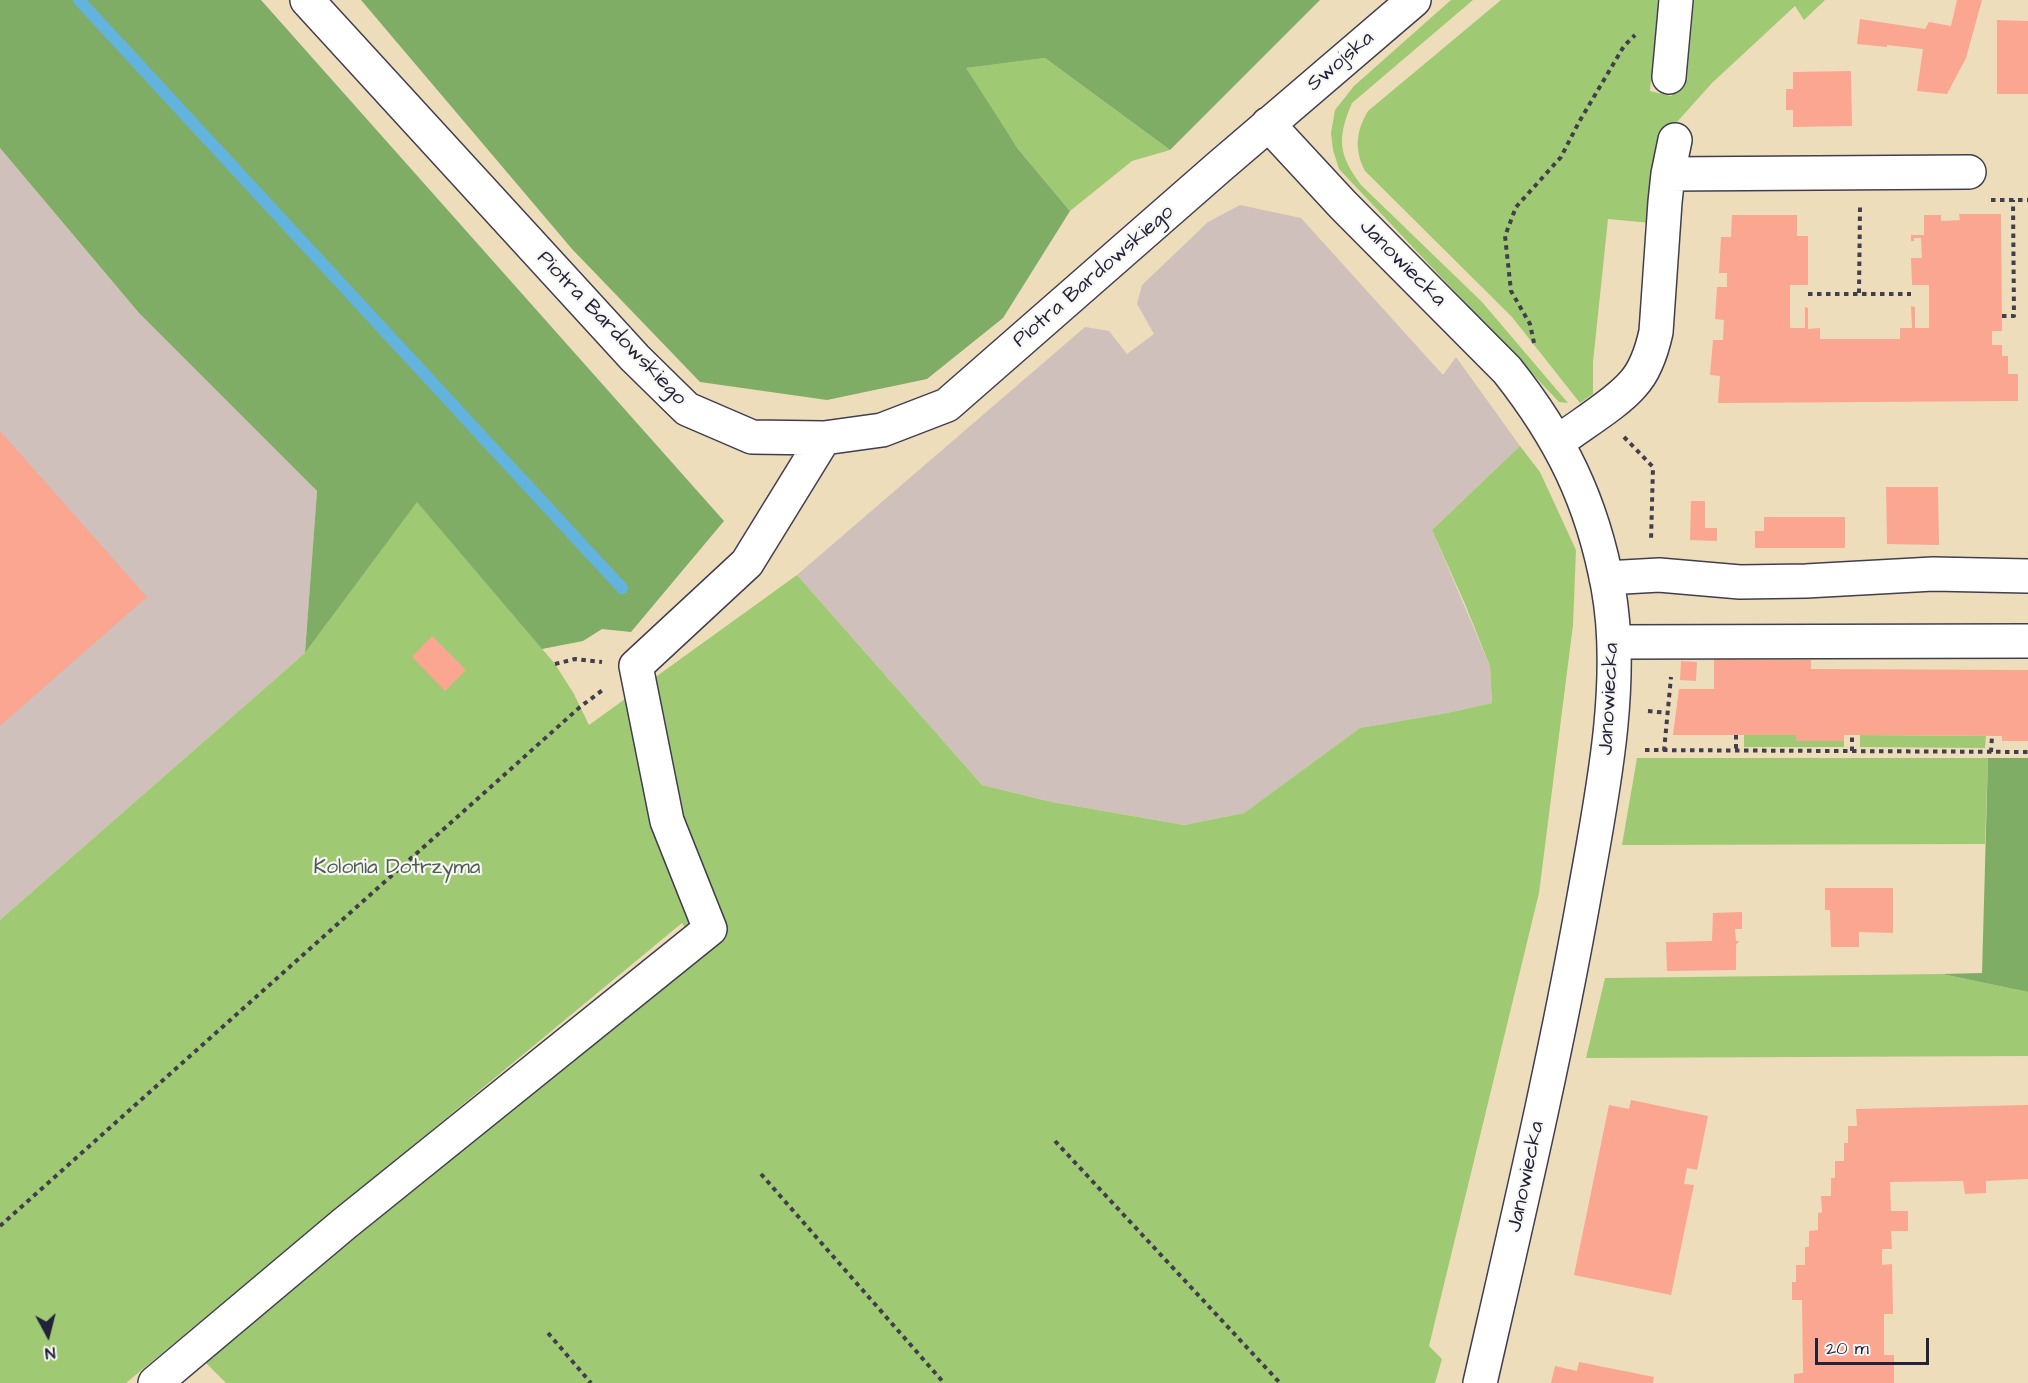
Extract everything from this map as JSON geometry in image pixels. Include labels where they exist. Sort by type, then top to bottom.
[{"type":"street","name":"Piotra Bardowskiego","points":[[307,0],[635,358],[687,409],[752,436],[824,438],[882,430],[947,405],[1268,124]]},
{"type":"street","name":"Swojska","points":[[1268,124],[1414,0]]},
{"type":"street","points":[[1669,77],[1676,0]]},
{"type":"street","name":"Janowiecka","points":[[1268,124],[1343,205],[1507,370],[1558,442],[1574,472],[1587,504],[1606,578],[1614,642],[1607,758],[1569,981],[1480,1383]]},
{"type":"street","points":[[1558,442],[1634,383],[1651,352],[1656,332],[1668,174],[1675,140]]},
{"type":"street","points":[[1668,174],[1969,172]]},
{"type":"street","points":[[155,1383],[344,1224],[710,929],[667,821],[636,666],[747,563],[824,438]]},
{"type":"street","points":[[1606,578],[1659,575],[1740,582],[1933,574],[2028,576]]},
{"type":"street","points":[[1614,642],[2028,641]]},
{"type":"path","points":[[1534,346],[1530,324],[1511,291],[1505,236],[1516,207],[1561,157],[1624,46],[1639,31]]},
{"type":"path","points":[[2002,316],[2014,316],[2013,200]]},
{"type":"path","points":[[1860,201],[1860,294]]},
{"type":"path","points":[[1808,294],[1911,294]]},
{"type":"path","points":[[1664,751],[1671,691],[1671,642]]},
{"type":"path","points":[[555,664],[575,659]]},
{"type":"path","points":[[0,1226],[580,707],[636,666]]},
{"type":"path","points":[[1637,709],[1668,713]]},
{"type":"path","points":[[1736,735],[1736,751]]},
{"type":"path","points":[[1852,735],[1852,752]]},
{"type":"path","points":[[1991,752],[1992,736]]},
{"type":"path","points":[[1643,750],[2028,752]]},
{"type":"path","points":[[1055,1141],[1280,1383]]},
{"type":"path","points":[[761,1174],[944,1383]]},
{"type":"path","points":[[548,1333],[591,1383]]},
{"type":"shaded area","points":[[0,148],[139,313],[317,491],[305,653],[0,920]]},
{"type":"shaded area","points":[[1240,205],[1301,218],[1443,375],[1456,357],[1520,446],[1432,530],[1490,666],[1492,703],[1360,728],[1244,813],[1184,825],[1052,802],[982,785],[797,575],[1085,327],[1109,331],[1127,354],[1154,334],[1137,304],[1142,285],[1208,222]]},
{"type":"green space","points":[[0,0],[261,0],[724,521],[631,632],[602,629],[583,641],[542,649],[417,502],[305,653],[317,491],[139,313],[0,148]]},
{"type":"green space","points":[[361,0],[1320,0],[1170,150],[1045,58],[966,68],[1018,149],[1070,211],[1003,318],[927,379],[827,400],[700,382],[572,249]]},
{"type":"green space","points":[[1451,0],[1473,0],[1352,103],[1342,136],[1344,155],[1361,185],[1482,302],[1568,403],[1559,402],[1339,169],[1333,150],[1331,133],[1335,110],[1354,86]]},
{"type":"green space","points":[[1501,0],[1658,0],[1650,91],[1671,96],[1687,80],[1694,0],[1825,0],[1804,20],[1795,6],[1712,83],[1659,142],[1651,223],[1608,219],[1593,362],[1593,394],[1580,403],[1512,317],[1365,171],[1359,156],[1359,133],[1368,111]]},
{"type":"green space","points":[[1045,58],[1170,150],[1132,161],[1070,211],[1018,149],[965,68]]},
{"type":"green space","name":"Kolonia Dotrzyma","points":[[1520,446],[1540,472],[1576,550],[1573,625],[1539,893],[1429,1346],[1442,1359],[1435,1383],[226,1383],[202,1359],[703,956],[682,923],[126,1383],[0,1383],[0,920],[305,653],[417,501],[555,664],[574,694],[589,725],[797,575],[982,785],[1052,802],[1184,825],[1244,813],[1360,728],[1492,703],[1490,666],[1432,530]]},
{"type":"green space","points":[[1744,735],[1796,735],[1844,741],[1844,747],[1744,747]]},
{"type":"green space","points":[[1860,735],[1986,736],[1985,748],[1860,747]]},
{"type":"green space","points":[[1637,758],[1988,758],[1985,844],[1622,845]]},
{"type":"green space","points":[[1988,758],[2028,758],[2028,992],[1942,974],[1982,973]]},
{"type":"green space","points":[[1942,974],[2028,992],[2028,1056],[1586,1058],[1605,978]]},
{"type":"building","points":[[1957,0],[1982,0],[1966,58],[1947,94],[1917,91],[1923,49],[1857,44],[1860,19],[1925,29],[1929,22],[1951,26]]},
{"type":"building","points":[[1997,20],[2028,21],[2028,94],[1997,94]]},
{"type":"building","points":[[1851,71],[1852,126],[1793,127],[1793,110],[1786,110],[1786,89],[1793,89],[1793,72]]},
{"type":"building","points":[[1959,214],[2001,214],[2002,331],[1992,331],[1992,345],[2002,345],[2002,356],[2008,356],[2008,374],[2018,374],[2018,401],[1718,403],[1720,376],[1710,375],[1713,340],[1723,340],[1724,320],[1715,319],[1717,287],[1727,287],[1727,273],[1719,273],[1721,237],[1731,237],[1732,215],[1797,215],[1797,236],[1808,236],[1808,285],[1790,285],[1790,328],[1805,328],[1805,307],[1808,308],[1808,329],[1820,328],[1820,339],[1900,339],[1900,328],[1912,328],[1911,306],[1915,307],[1915,328],[1929,328],[1929,285],[1912,285],[1911,258],[1922,258],[1921,238],[1914,238],[1914,241],[1911,241],[1911,235],[1924,235],[1924,215],[1941,215],[1941,221],[1960,220]]},
{"type":"building","points":[[0,431],[147,597],[0,726]]},
{"type":"building","points":[[1886,487],[1938,487],[1939,545],[1887,544]]},
{"type":"building","points":[[1691,501],[1705,501],[1705,528],[1717,528],[1717,541],[1690,540]]},
{"type":"building","points":[[1764,517],[1845,517],[1845,548],[1755,548],[1755,531],[1764,531]]},
{"type":"building","points":[[432,636],[466,670],[445,691],[412,657]]},
{"type":"building","points":[[1714,659],[1811,660],[1811,669],[2028,670],[2028,741],[2002,741],[2002,736],[1844,735],[1844,741],[1796,741],[1796,735],[1673,735],[1679,689],[1714,689]]},
{"type":"building","points":[[1681,661],[1697,662],[1696,681],[1680,680]]},
{"type":"building","points":[[1825,888],[1893,888],[1893,933],[1859,932],[1859,947],[1831,947],[1830,910],[1825,910]]},
{"type":"building","points":[[1742,912],[1742,929],[1735,929],[1736,941],[1739,941],[1736,944],[1736,970],[1667,971],[1666,942],[1712,941],[1713,913]]},
{"type":"building","points":[[1631,1100],[1708,1116],[1697,1170],[1687,1168],[1684,1184],[1694,1185],[1671,1295],[1574,1275],[1609,1105],[1629,1109]]},
{"type":"building","points":[[2028,1105],[2028,1179],[1986,1181],[1986,1193],[1965,1194],[1963,1181],[1890,1182],[1891,1211],[1908,1211],[1908,1231],[1891,1231],[1892,1249],[1882,1249],[1882,1265],[1892,1264],[1893,1314],[1884,1314],[1884,1355],[1894,1355],[1894,1383],[1794,1383],[1794,1374],[1803,1373],[1802,1300],[1792,1300],[1792,1282],[1796,1282],[1796,1265],[1805,1265],[1805,1247],[1809,1247],[1809,1231],[1818,1230],[1818,1213],[1822,1212],[1821,1196],[1831,1196],[1831,1178],[1835,1178],[1835,1161],[1844,1161],[1844,1143],[1848,1143],[1848,1126],[1857,1126],[1856,1109]]},
{"type":"building","points":[[1579,1362],[1654,1377],[1653,1383],[1551,1383],[1555,1366],[1577,1371]]},
{"type":"waterway","points":[[79,0],[622,588]]}]
